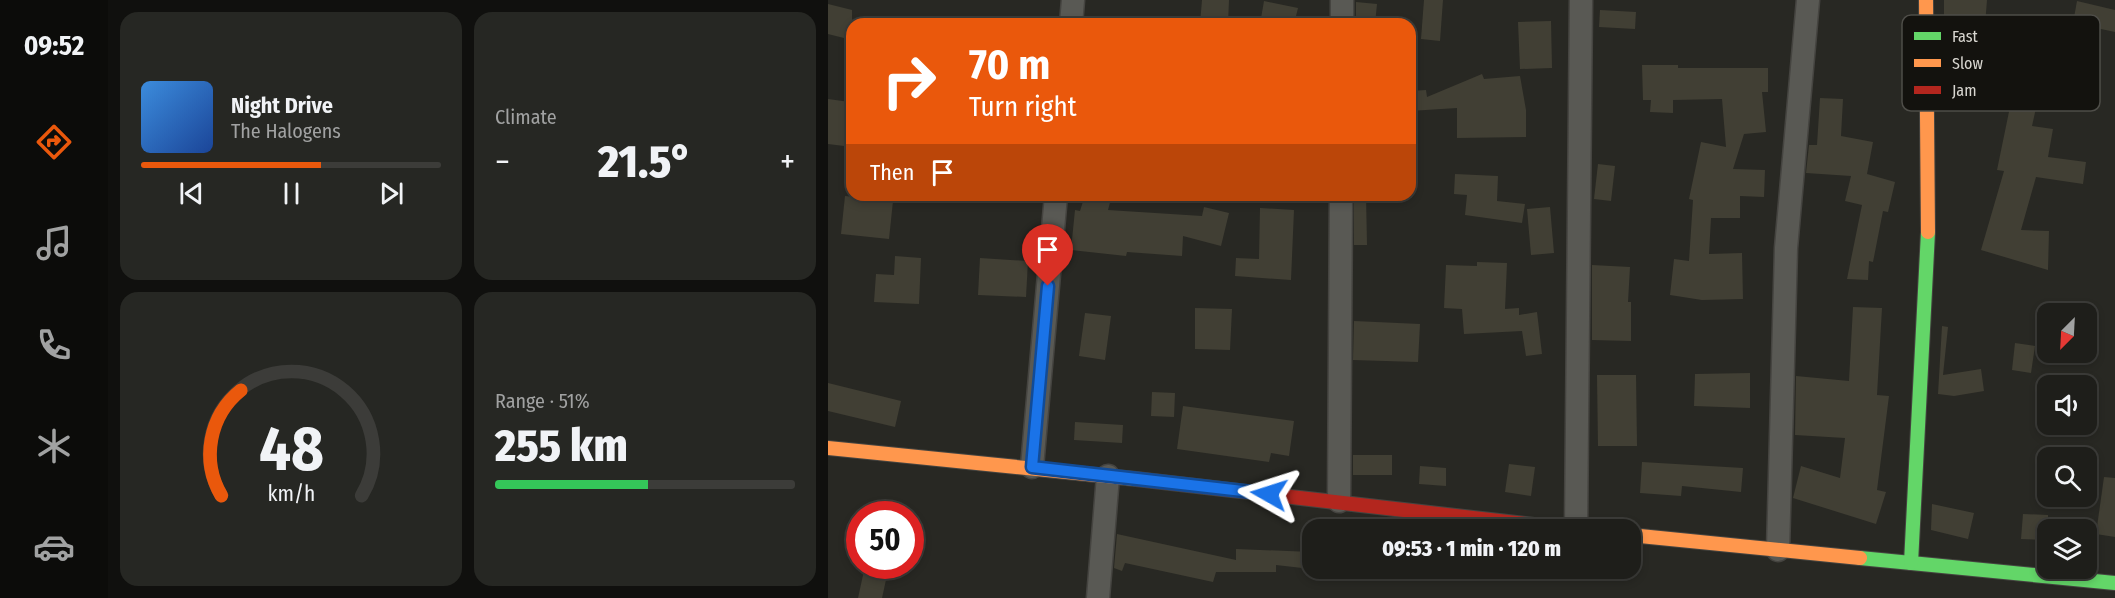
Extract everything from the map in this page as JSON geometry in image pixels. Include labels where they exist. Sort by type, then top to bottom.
[{"type":"main road","points":[[1926,0],[1926,15]]},
{"type":"main road","points":[[1911,563],[1928,257],[1927,111]]},
{"type":"main road","points":[[828,448],[1032,467],[1491,519]]},
{"type":"main road","points":[[1641,536],[2115,584]]},
{"type":"street","points":[[1072,18],[1073,0]]},
{"type":"street","points":[[1342,0],[1342,18]]},
{"type":"street","points":[[1576,519],[1581,0]]},
{"type":"street","points":[[1778,550],[1786,248],[1808,0]]},
{"type":"street","points":[[1032,467],[1055,201]]},
{"type":"street","points":[[1339,501],[1341,201]]},
{"type":"street","points":[[1098,598],[1108,476]]},
{"type":"building","points":[[1202,0],[1229,0],[1228,18],[1200,18]]},
{"type":"building","points":[[1424,0],[1443,0],[1440,41],[1421,39]]},
{"type":"building","points":[[1944,0],[1987,0],[1986,15],[1944,15]]},
{"type":"building","points":[[1264,1],[1298,8],[1296,18],[1261,18]]},
{"type":"building","points":[[2077,1],[2115,10],[2115,32],[2100,29],[2100,15],[2074,15]]},
{"type":"building","points":[[1356,2],[1377,4],[1376,18],[1356,18]]},
{"type":"building","points":[[828,4],[852,10],[852,18],[846,18],[846,38],[828,34]]},
{"type":"building","points":[[1600,10],[1636,12],[1635,29],[1599,27]]},
{"type":"building","points":[[1551,21],[1552,68],[1520,69],[1518,22]]},
{"type":"building","points":[[1642,65],[1678,65],[1678,68],[1768,68],[1768,92],[1762,92],[1766,132],[1744,134],[1733,169],[1765,170],[1764,197],[1740,196],[1740,218],[1711,218],[1709,254],[1742,253],[1743,299],[1702,300],[1670,295],[1674,259],[1689,261],[1693,200],[1689,199],[1701,142],[1726,147],[1722,99],[1673,100],[1673,113],[1650,112],[1651,100],[1643,100]]},
{"type":"building","points":[[1482,74],[1484,79],[1520,76],[1526,110],[1526,137],[1457,138],[1457,108],[1416,111],[1416,91],[1426,90],[1427,97]]},
{"type":"building","points":[[1820,98],[1843,99],[1841,136],[1873,142],[1867,174],[1895,182],[1888,212],[1883,211],[1873,262],[1869,261],[1868,280],[1847,279],[1862,205],[1845,201],[1851,176],[1806,173],[1809,145],[1817,145]]},
{"type":"building","points":[[828,99],[846,101],[844,146],[828,144]]},
{"type":"building","points":[[2009,111],[2035,111],[2032,126],[2053,129],[2048,157],[2086,162],[2083,184],[2036,177],[2021,230],[2049,231],[2048,270],[1981,250],[2004,171],[1997,170]]},
{"type":"building","points":[[1598,164],[1615,166],[1611,201],[1594,199]]},
{"type":"building","points":[[1455,174],[1498,176],[1497,201],[1525,204],[1522,223],[1465,215],[1467,195],[1454,194]]},
{"type":"building","points":[[845,196],[846,201],[893,201],[889,239],[841,234]]},
{"type":"building","points":[[1083,201],[1110,201],[1108,210],[1202,216],[1204,207],[1229,213],[1221,246],[1183,236],[1182,256],[1127,252],[1126,256],[1071,250],[1075,210],[1080,211]]},
{"type":"building","points":[[1354,201],[1366,201],[1367,245],[1354,245]]},
{"type":"building","points":[[1550,207],[1554,253],[1531,255],[1527,209]]},
{"type":"building","points":[[1260,208],[1294,210],[1291,280],[1235,276],[1236,258],[1259,259]]},
{"type":"building","points":[[895,256],[921,258],[919,304],[874,302],[876,274],[894,275]]},
{"type":"building","points":[[980,258],[1028,261],[1026,297],[978,295]]},
{"type":"building","points":[[1477,262],[1507,263],[1505,309],[1519,308],[1519,315],[1537,312],[1542,354],[1526,356],[1522,331],[1464,334],[1462,309],[1444,308],[1446,265],[1477,266]]},
{"type":"building","points":[[1592,265],[1630,267],[1628,302],[1631,302],[1631,341],[1592,340]]},
{"type":"building","points":[[1853,307],[1882,308],[1877,395],[1889,396],[1877,490],[1886,492],[1876,524],[1793,498],[1801,466],[1840,478],[1845,438],[1795,435],[1796,376],[1849,381]]},
{"type":"building","points":[[1195,308],[1232,309],[1230,350],[1195,349]]},
{"type":"building","points":[[1085,313],[1111,316],[1105,360],[1079,356]]},
{"type":"building","points":[[1354,321],[1420,324],[1418,362],[1353,360]]},
{"type":"building","points":[[1942,326],[1948,327],[1943,375],[1981,369],[1984,391],[1954,396],[1938,394]]},
{"type":"building","points":[[2015,343],[2035,346],[2031,373],[2012,370]]},
{"type":"building","points":[[1750,373],[1750,408],[1694,406],[1695,374]]},
{"type":"building","points":[[1597,375],[1636,375],[1637,446],[1598,446]]},
{"type":"building","points":[[828,383],[901,401],[895,427],[828,411]]},
{"type":"building","points":[[1152,392],[1175,393],[1174,417],[1151,416]]},
{"type":"building","points":[[1183,406],[1294,421],[1289,456],[1271,453],[1269,462],[1177,449]]},
{"type":"building","points":[[1075,422],[1123,425],[1122,443],[1074,440]]},
{"type":"building","points":[[1353,455],[1392,455],[1392,475],[1353,475]]},
{"type":"building","points":[[1642,462],[1743,468],[1741,492],[1682,486],[1681,496],[1640,493]]},
{"type":"building","points":[[1509,464],[1535,467],[1531,496],[1505,492]]},
{"type":"building","points":[[1420,466],[1446,468],[1446,486],[1419,484]]},
{"type":"building","points":[[2104,477],[2115,478],[2115,537],[2097,534]]},
{"type":"building","points":[[1932,504],[1974,513],[1968,539],[1931,530]]},
{"type":"building","points":[[2023,514],[2048,515],[2048,519],[2037,519],[2037,540],[2021,539]]},
{"type":"building","points":[[1117,534],[1236,560],[1236,549],[1302,552],[1302,568],[1276,565],[1276,572],[1216,572],[1213,582],[1125,563],[1122,571],[1114,568]]},
{"type":"building","points":[[862,579],[886,579],[882,598],[858,598]]},
{"type":"traffic: fast","points":[[1911,563],[1928,232]]},
{"type":"traffic: fast","points":[[1860,558],[2115,583]]},
{"type":"traffic: slow","points":[[1926,0],[1926,15]]},
{"type":"traffic: slow","points":[[1927,111],[1928,232]]},
{"type":"traffic: slow","points":[[828,448],[1136,479]]},
{"type":"traffic: slow","points":[[1641,536],[1860,558]]},
{"type":"traffic: jam","points":[[1136,479],[1482,519]]},
{"type":"route","points":[[1048,286],[1032,467],[1269,494]]}]
